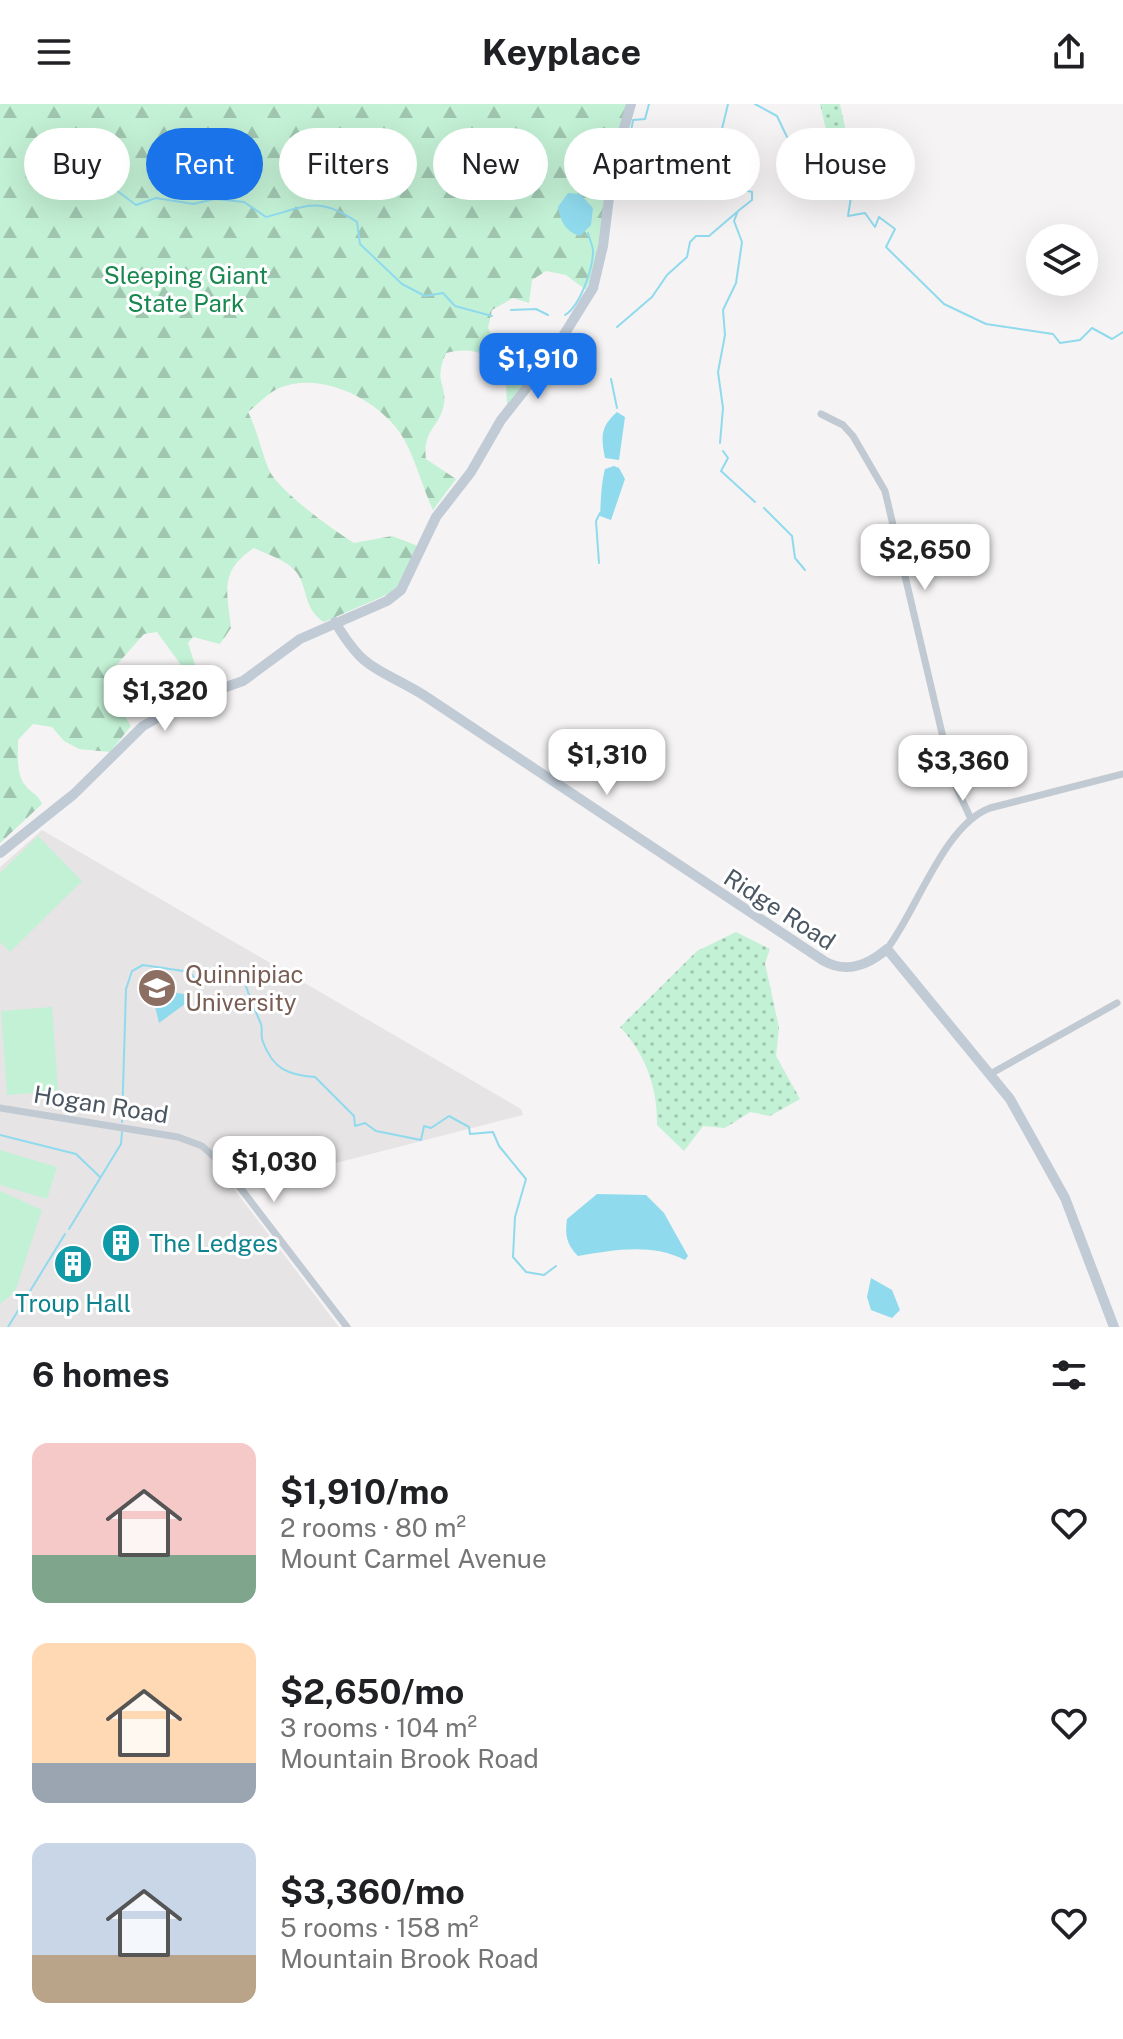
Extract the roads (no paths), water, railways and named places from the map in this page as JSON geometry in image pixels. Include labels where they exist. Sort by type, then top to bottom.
[{"type":"street","points":[[0,853],[87,781],[136,731],[183,703],[251,677],[300,639],[387,601],[401,590],[440,511],[471,472],[501,420],[540,373],[587,300],[600,262],[613,166],[631,104]]},
{"type":"street","points":[[821,414],[843,425],[883,487],[953,780],[970,817]]},
{"type":"street","name":"Ridge Road","points":[[335,622],[355,654],[370,667],[422,694],[824,961],[840,968],[855,968],[887,949]]},
{"type":"street","points":[[1114,1327],[1065,1198],[1023,1120],[992,1073],[887,949],[970,817],[990,808],[1123,774]]},
{"type":"street","points":[[992,1073],[1117,1003]]},
{"type":"street","name":"Hogan Road","points":[[0,1108],[178,1137],[202,1146],[222,1164],[347,1327]]},
{"type":"water","points":[[564,199],[586,200],[593,208],[591,225],[580,236],[575,234],[567,229],[558,207]]},
{"type":"water","points":[[617,412],[625,417],[619,460],[605,458],[603,444],[605,428]]},
{"type":"water","points":[[619,468],[625,479],[611,520],[600,516],[601,498],[605,469]]},
{"type":"water","points":[[159,989],[188,995],[189,1001],[159,1023],[152,994]]},
{"type":"water","points":[[597,1194],[646,1195],[664,1213],[688,1256],[685,1260],[659,1251],[632,1249],[578,1256],[567,1239],[567,1219]]},
{"type":"water","points":[[871,1278],[892,1290],[900,1310],[892,1318],[871,1310],[867,1297]]},
{"type":"waterway","points":[[632,128],[633,120],[645,119],[649,104]]},
{"type":"waterway","points":[[720,443],[723,408],[718,372],[725,335],[723,310],[736,283],[742,242],[734,221],[738,211],[752,200],[752,192],[733,187],[733,172],[738,158],[720,137],[728,104]]},
{"type":"waterway","points":[[755,104],[777,116],[787,137],[797,144],[801,164],[813,180],[848,188],[851,197],[848,216],[865,213],[875,227],[879,217],[895,229],[886,247],[944,304],[986,324],[1053,334],[1060,343],[1080,340],[1092,328],[1112,339],[1123,332]]},
{"type":"waterway","points":[[129,200],[136,205],[156,198],[193,204],[215,199],[244,202],[266,217],[303,207],[333,209],[357,222],[360,244],[402,284],[425,296],[443,293],[455,306],[492,316]]},
{"type":"waterway","points":[[617,327],[652,297],[667,275],[687,257],[690,242],[696,236],[709,236],[737,212]]},
{"type":"waterway","points":[[565,315],[576,304],[588,277],[593,251],[588,233]]},
{"type":"waterway","points":[[511,310],[536,309],[548,315]]},
{"type":"waterway","points":[[611,379],[617,408]]},
{"type":"waterway","points":[[723,451],[728,458],[721,471],[755,502]]},
{"type":"waterway","points":[[764,508],[792,536],[795,558],[805,570]]},
{"type":"waterway","points":[[599,563],[596,521],[600,513]]},
{"type":"waterway","points":[[122,1122],[126,989],[132,971],[143,965],[190,972],[196,981],[205,983],[243,977],[261,1024],[262,1040],[272,1059],[289,1072],[315,1077],[354,1116],[355,1126],[365,1123],[376,1131],[421,1140],[424,1126],[431,1128],[449,1116],[469,1127],[470,1134],[493,1132],[499,1146],[526,1179],[515,1217],[513,1257],[526,1272],[544,1275],[556,1266]]},
{"type":"waterway","points":[[69,1229],[121,1144],[122,1132]]},
{"type":"waterway","points":[[0,1135],[76,1154],[100,1177]]},
{"type":"waterway","points":[[8,1327],[65,1234]]},
{"type":"place","name":"Quinnipiac University","points":[[157,988]]},
{"type":"place","name":"The Ledges","points":[[121,1243]]},
{"type":"place","name":"Troup Hall","points":[[73,1264]]},
{"type":"park label","name":"Sleeping Giant State Park","points":[[186,289]]}]
